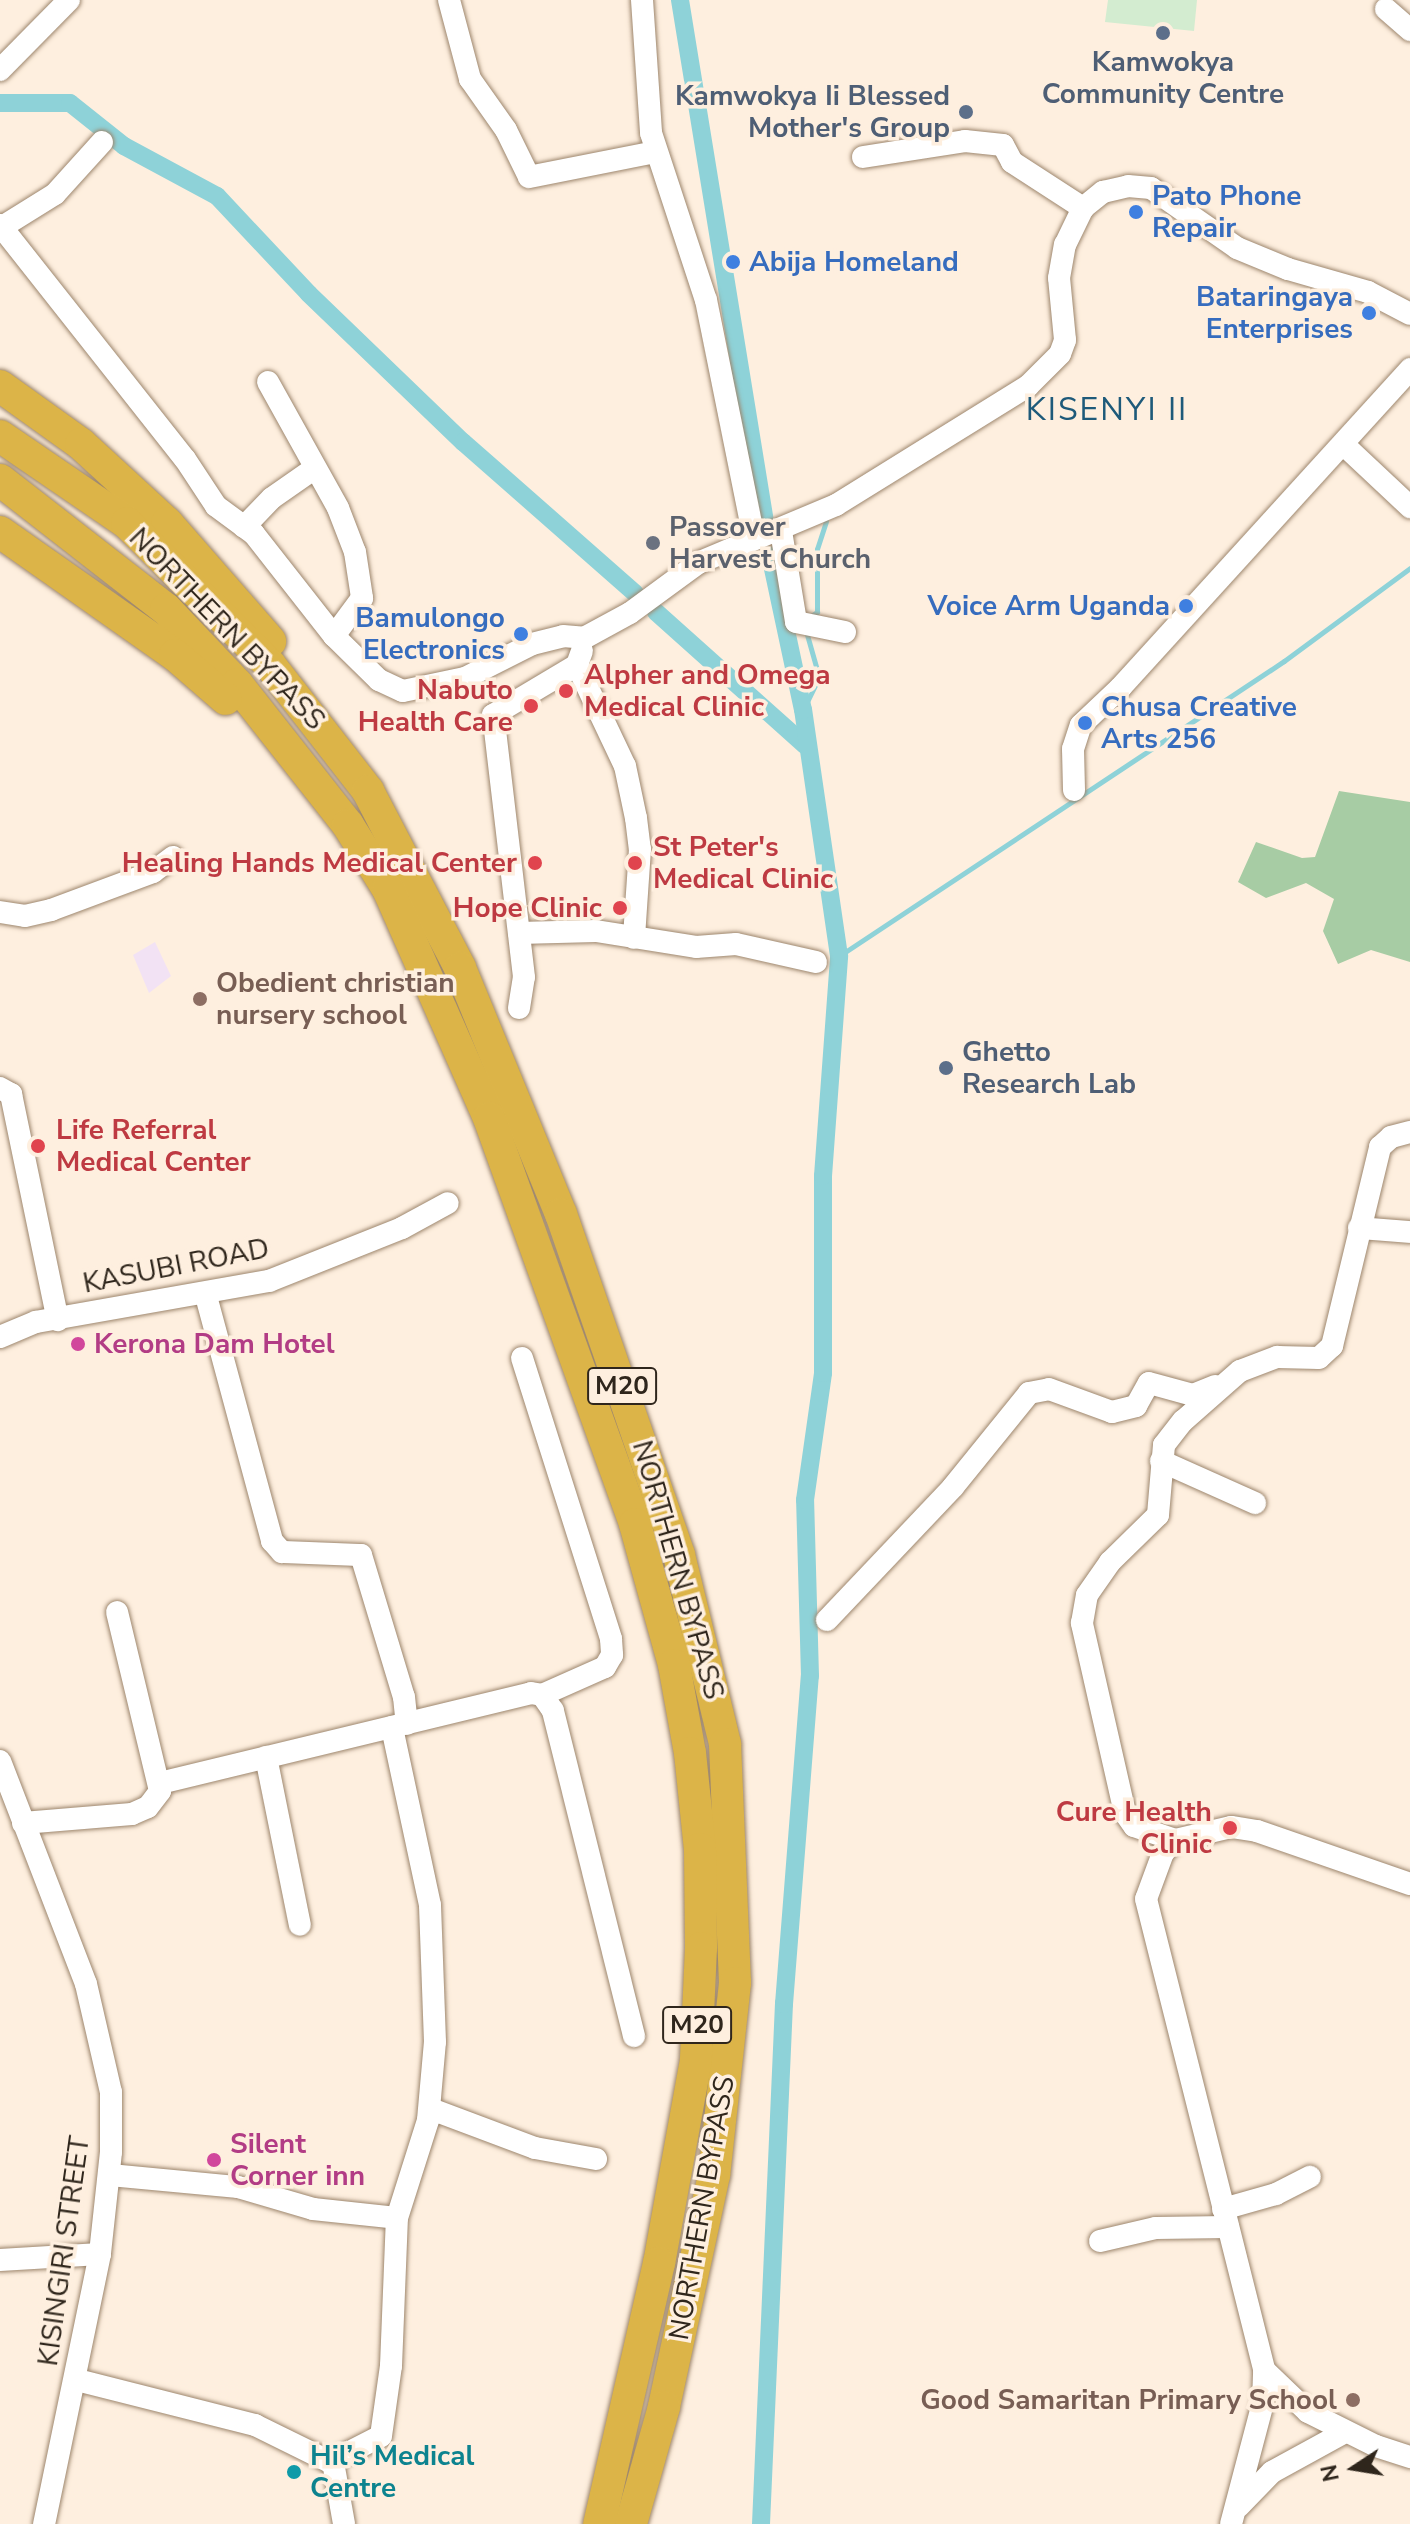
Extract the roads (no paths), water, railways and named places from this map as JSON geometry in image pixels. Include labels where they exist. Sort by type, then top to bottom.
[{"type":"highway","points":[[0,386],[81,444],[229,589],[312,694],[331,738]]},
{"type":"highway","name":"NORTHERN BYPASS","points":[[0,436],[127,523],[270,665],[331,738],[368,791],[460,968],[561,1214],[679,1555],[725,1744],[735,1954],[726,2087],[695,2260],[631,2524]]},
{"type":"highway","name":"NORTHERN BYPASS","points":[[0,480],[166,609],[302,763],[388,889],[489,1118],[635,1524],[674,1665],[690,1753],[700,1849],[696,2060],[659,2263],[599,2524]]},
{"type":"highway","points":[[0,532],[175,655],[302,763]]},
{"type":"street","points":[[0,70],[69,0]]},
{"type":"street","points":[[449,0],[470,79],[506,130],[529,177],[655,152]]},
{"type":"street","points":[[642,0],[655,152],[706,300],[754,537]]},
{"type":"street","points":[[1386,9],[1410,30]]},
{"type":"street","points":[[863,157],[965,141],[1003,145],[1012,162],[1083,208]]},
{"type":"street","points":[[102,142],[55,194],[1,226],[334,636],[379,680],[403,691],[465,678],[532,644],[563,636],[584,638],[630,613],[698,563],[754,537],[781,531],[836,505],[1049,370],[1065,340],[1059,278],[1065,245],[1083,208],[1103,192],[1151,188],[1237,248],[1288,269],[1368,292],[1410,314]]},
{"type":"street","points":[[1074,790],[1073,749],[1081,725],[1344,445],[1410,369]]},
{"type":"street","points":[[268,382],[346,527],[362,584],[360,605],[334,636]]},
{"type":"street","points":[[1344,445],[1410,507]]},
{"type":"street","points":[[241,522],[315,468]]},
{"type":"street","points":[[781,531],[806,624],[845,632]]},
{"type":"street","points":[[584,638],[577,665],[625,766],[636,818],[640,849],[634,938]]},
{"type":"street","points":[[519,1008],[524,977],[493,715],[577,665]]},
{"type":"street","points":[[0,912],[25,916],[51,910],[153,872],[173,857]]},
{"type":"street","points":[[519,933],[584,930],[696,947],[736,944],[816,962]]},
{"type":"street","points":[[0,1088],[11,1094],[58,1320]]},
{"type":"street","points":[[827,1620],[953,1487],[1029,1393],[1049,1389],[1112,1412],[1136,1406],[1149,1383],[1193,1395],[1240,1371],[1277,1357],[1319,1358],[1332,1346],[1380,1147],[1391,1137],[1410,1132]]},
{"type":"street","name":"KASUBI ROAD","points":[[0,1337],[36,1322],[192,1293],[206,1296],[302,1269],[448,1203]]},
{"type":"street","points":[[1359,1228],[1410,1232]]},
{"type":"street","points":[[206,1296],[272,1541],[282,1552],[361,1555],[404,1697],[399,1726],[430,1905],[435,2042],[431,2109],[397,2218],[391,2366],[383,2432],[333,2462]]},
{"type":"street","points":[[160,1783],[531,1693],[542,1695],[605,1667],[612,1655],[611,1639],[522,1358]]},
{"type":"street","points":[[1240,1371],[1172,1432],[1161,1461],[1158,1515],[1110,1562],[1087,1595],[1082,1623],[1125,1813],[1134,1826],[1175,1840],[1231,1827],[1257,1831],[1409,1881]]},
{"type":"street","points":[[1161,1461],[1255,1503]]},
{"type":"street","points":[[23,1823],[132,1814],[155,1802],[160,1783],[117,1612]]},
{"type":"street","points":[[542,1695],[553,1711],[634,2036]]},
{"type":"street","points":[[266,1757],[300,1925]]},
{"type":"street","name":"KISINGIRI STREET","points":[[0,1761],[98,2025],[111,2092],[110,2175],[100,2254],[77,2380],[44,2524]]},
{"type":"street","points":[[1175,1840],[1163,1853],[1148,1887],[1147,1911],[1264,2370],[1263,2403],[1233,2517]]},
{"type":"street","points":[[431,2109],[535,2148],[596,2159]]},
{"type":"street","points":[[110,2175],[238,2187],[313,2209],[397,2218]]},
{"type":"street","points":[[1100,2241],[1225,2218],[1310,2177]]},
{"type":"street","points":[[0,2260],[100,2254]]},
{"type":"street","points":[[1264,2370],[1308,2412],[1345,2432],[1410,2457]]},
{"type":"street","points":[[77,2380],[255,2425],[333,2462]]},
{"type":"street","points":[[1233,2517],[1272,2472],[1345,2432]]},
{"type":"street","points":[[333,2462],[344,2524]]},
{"type":"waterway","points":[[680,0],[766,528]]},
{"type":"waterway","points":[[0,103],[70,103],[124,146],[217,196],[309,294],[463,442],[635,593]]},
{"type":"waterway","points":[[808,618],[817,612],[817,549],[826,521]]},
{"type":"waterway","points":[[761,2524],[784,2004],[810,1676],[805,1500],[823,1373],[823,1176],[839,956],[803,710],[770,555]]},
{"type":"waterway","points":[[839,956],[1284,661],[1410,568]]},
{"type":"waterway","points":[[656,612],[805,745]]},
{"type":"waterway","points":[[803,710],[819,677],[806,631]]},
{"type":"place","name":"Kamwokya Community Centre","points":[[1163,33]]},
{"type":"place","name":"Kamwokya Ii Blessed Mother's Group","points":[[966,112]]},
{"type":"place","name":"Pato Phone Repair","points":[[1136,212]]},
{"type":"place","name":"Abija Homeland","points":[[733,262]]},
{"type":"place","name":"Bataringaya Enterprises","points":[[1369,313]]},
{"type":"place","name":"Passover Harvest Church","points":[[653,543]]},
{"type":"place","name":"Voice Arm Uganda","points":[[1186,606]]},
{"type":"place","name":"Bamulongo Electronics","points":[[521,634]]},
{"type":"place","name":"Alpher and Omega Medical Clinic","points":[[566,691]]},
{"type":"place","name":"Nabuto Health Care","points":[[531,706]]},
{"type":"place","name":"Chusa Creative Arts 256","points":[[1085,723]]},
{"type":"place","name":"Healing Hands Medical Center","points":[[535,863]]},
{"type":"place","name":"St Peter's Medical Clinic","points":[[635,863]]},
{"type":"place","name":"Hope Clinic","points":[[620,908]]},
{"type":"place","name":"Obedient christian nursery school","points":[[200,999]]},
{"type":"place","name":"Ghetto Research Lab","points":[[946,1068]]},
{"type":"place","name":"Life Referral Medical Center","points":[[38,1146]]},
{"type":"place","name":"Kerona Dam Hotel","points":[[78,1344]]},
{"type":"place","name":"Cure Health Clinic","points":[[1230,1828]]},
{"type":"place","name":"Silent Corner inn","points":[[214,2160]]},
{"type":"place","name":"Good Samaritan Primary School","points":[[1353,2400]]},
{"type":"place","name":"Hil’s Medical Centre","points":[[294,2472]]},
{"type":"district","name":"KISENYI II","points":[[1107,410]]}]
